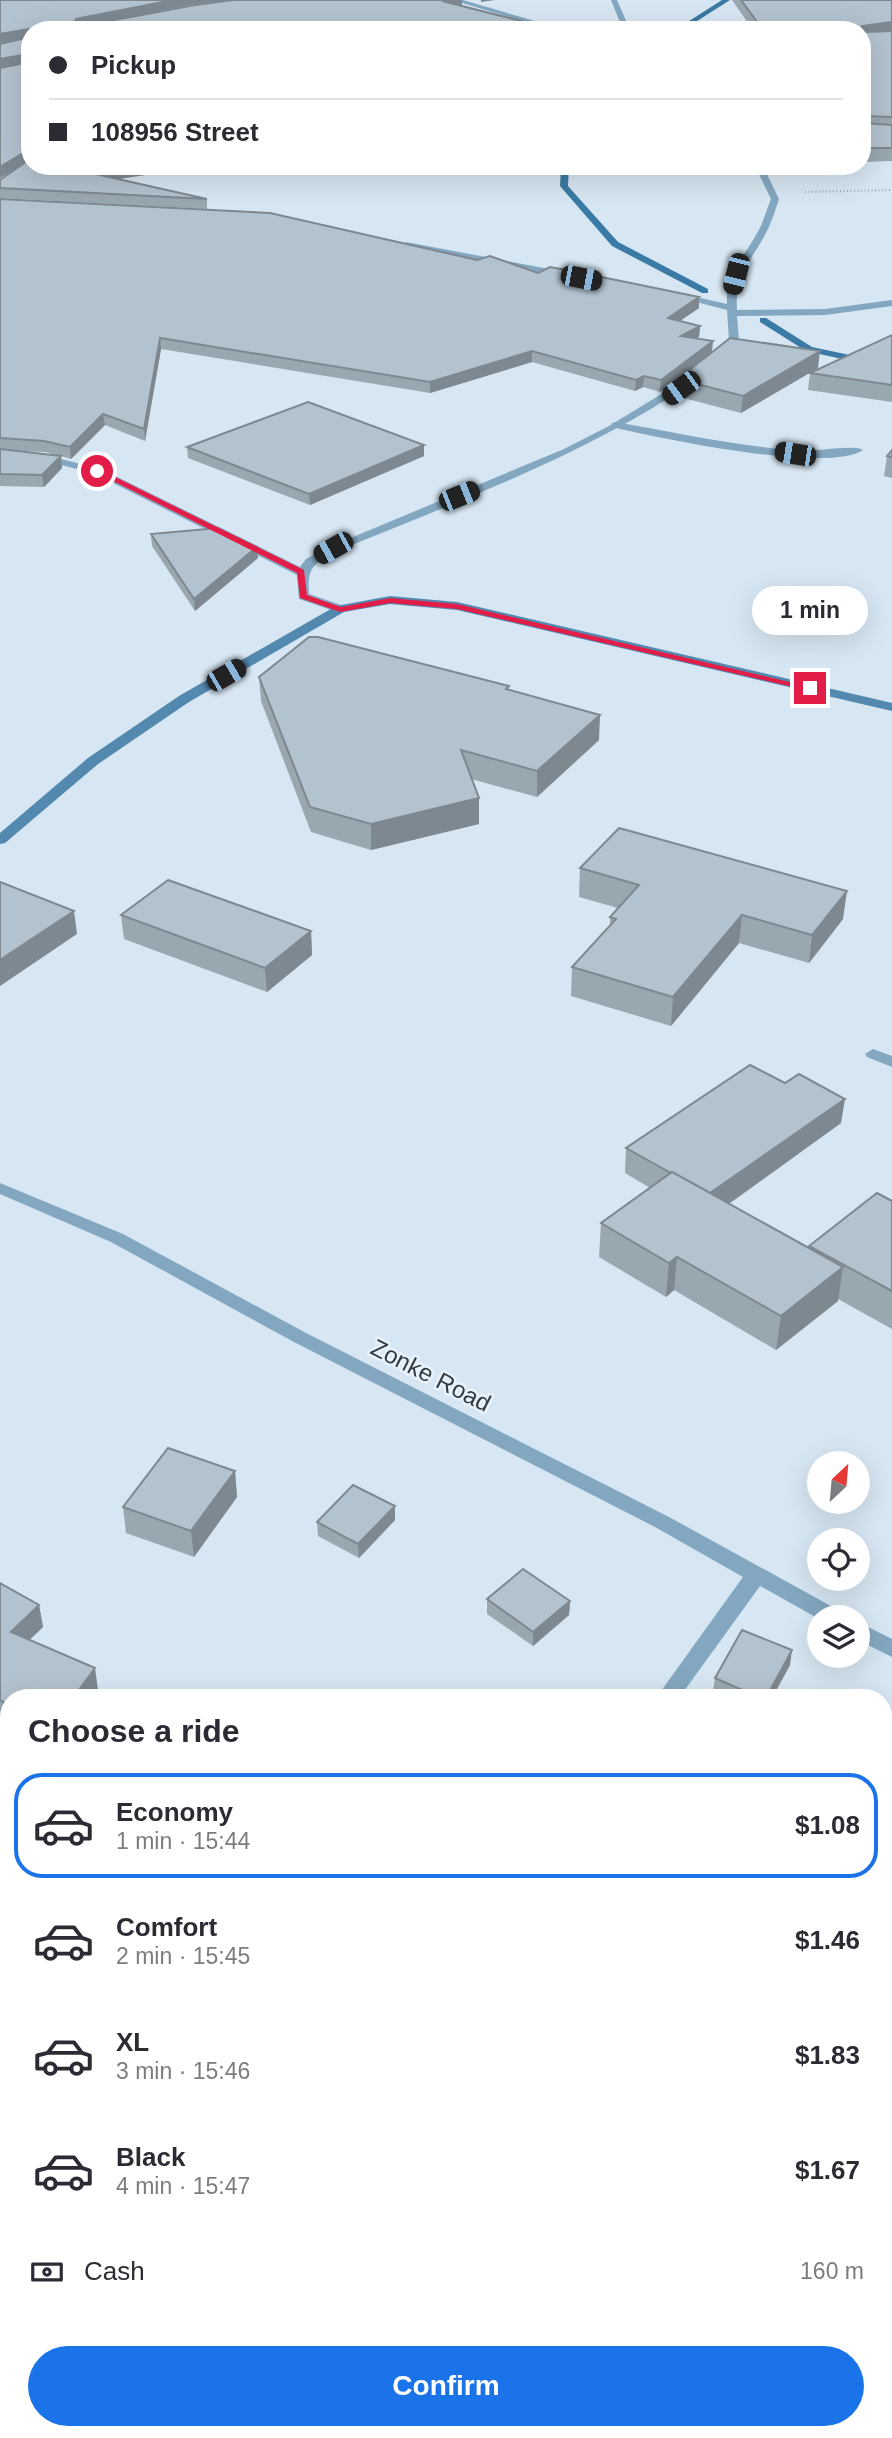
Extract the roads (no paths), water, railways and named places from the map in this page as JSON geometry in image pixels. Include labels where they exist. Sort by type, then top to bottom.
[{"type":"street","points":[[455,0],[530,21]]},
{"type":"street","points":[[614,0],[623,21]]},
{"type":"street","points":[[340,610],[303,596],[301,572],[306,563],[333,548],[485,486],[616,425],[665,399],[708,368],[734,341],[731,292],[736,274],[762,233],[775,199],[763,175]]},
{"type":"street","points":[[391,242],[581,278]]},
{"type":"street","points":[[663,294],[733,310],[825,312],[892,303]]},
{"type":"street","points":[[616,425],[795,454],[838,454],[858,450]]},
{"type":"street","points":[[0,456],[45,458],[97,471],[301,572]]},
{"type":"street","points":[[0,840],[93,761],[184,699],[340,610],[390,600],[457,606],[892,707]]},
{"type":"street","points":[[873,1054],[892,1062]]},
{"type":"street","name":"Zonke Road","points":[[0,1188],[117,1238],[302,1339],[662,1522],[811,1605]]},
{"type":"street","points":[[674,1689],[756,1575]]},
{"type":"street","points":[[870,1637],[892,1649]]},
{"type":"waterway","points":[[693,21],[727,0]]},
{"type":"waterway","points":[[565,175],[564,186],[615,244],[705,291]]},
{"type":"waterway","points":[[763,320],[809,349],[892,367]]}]
